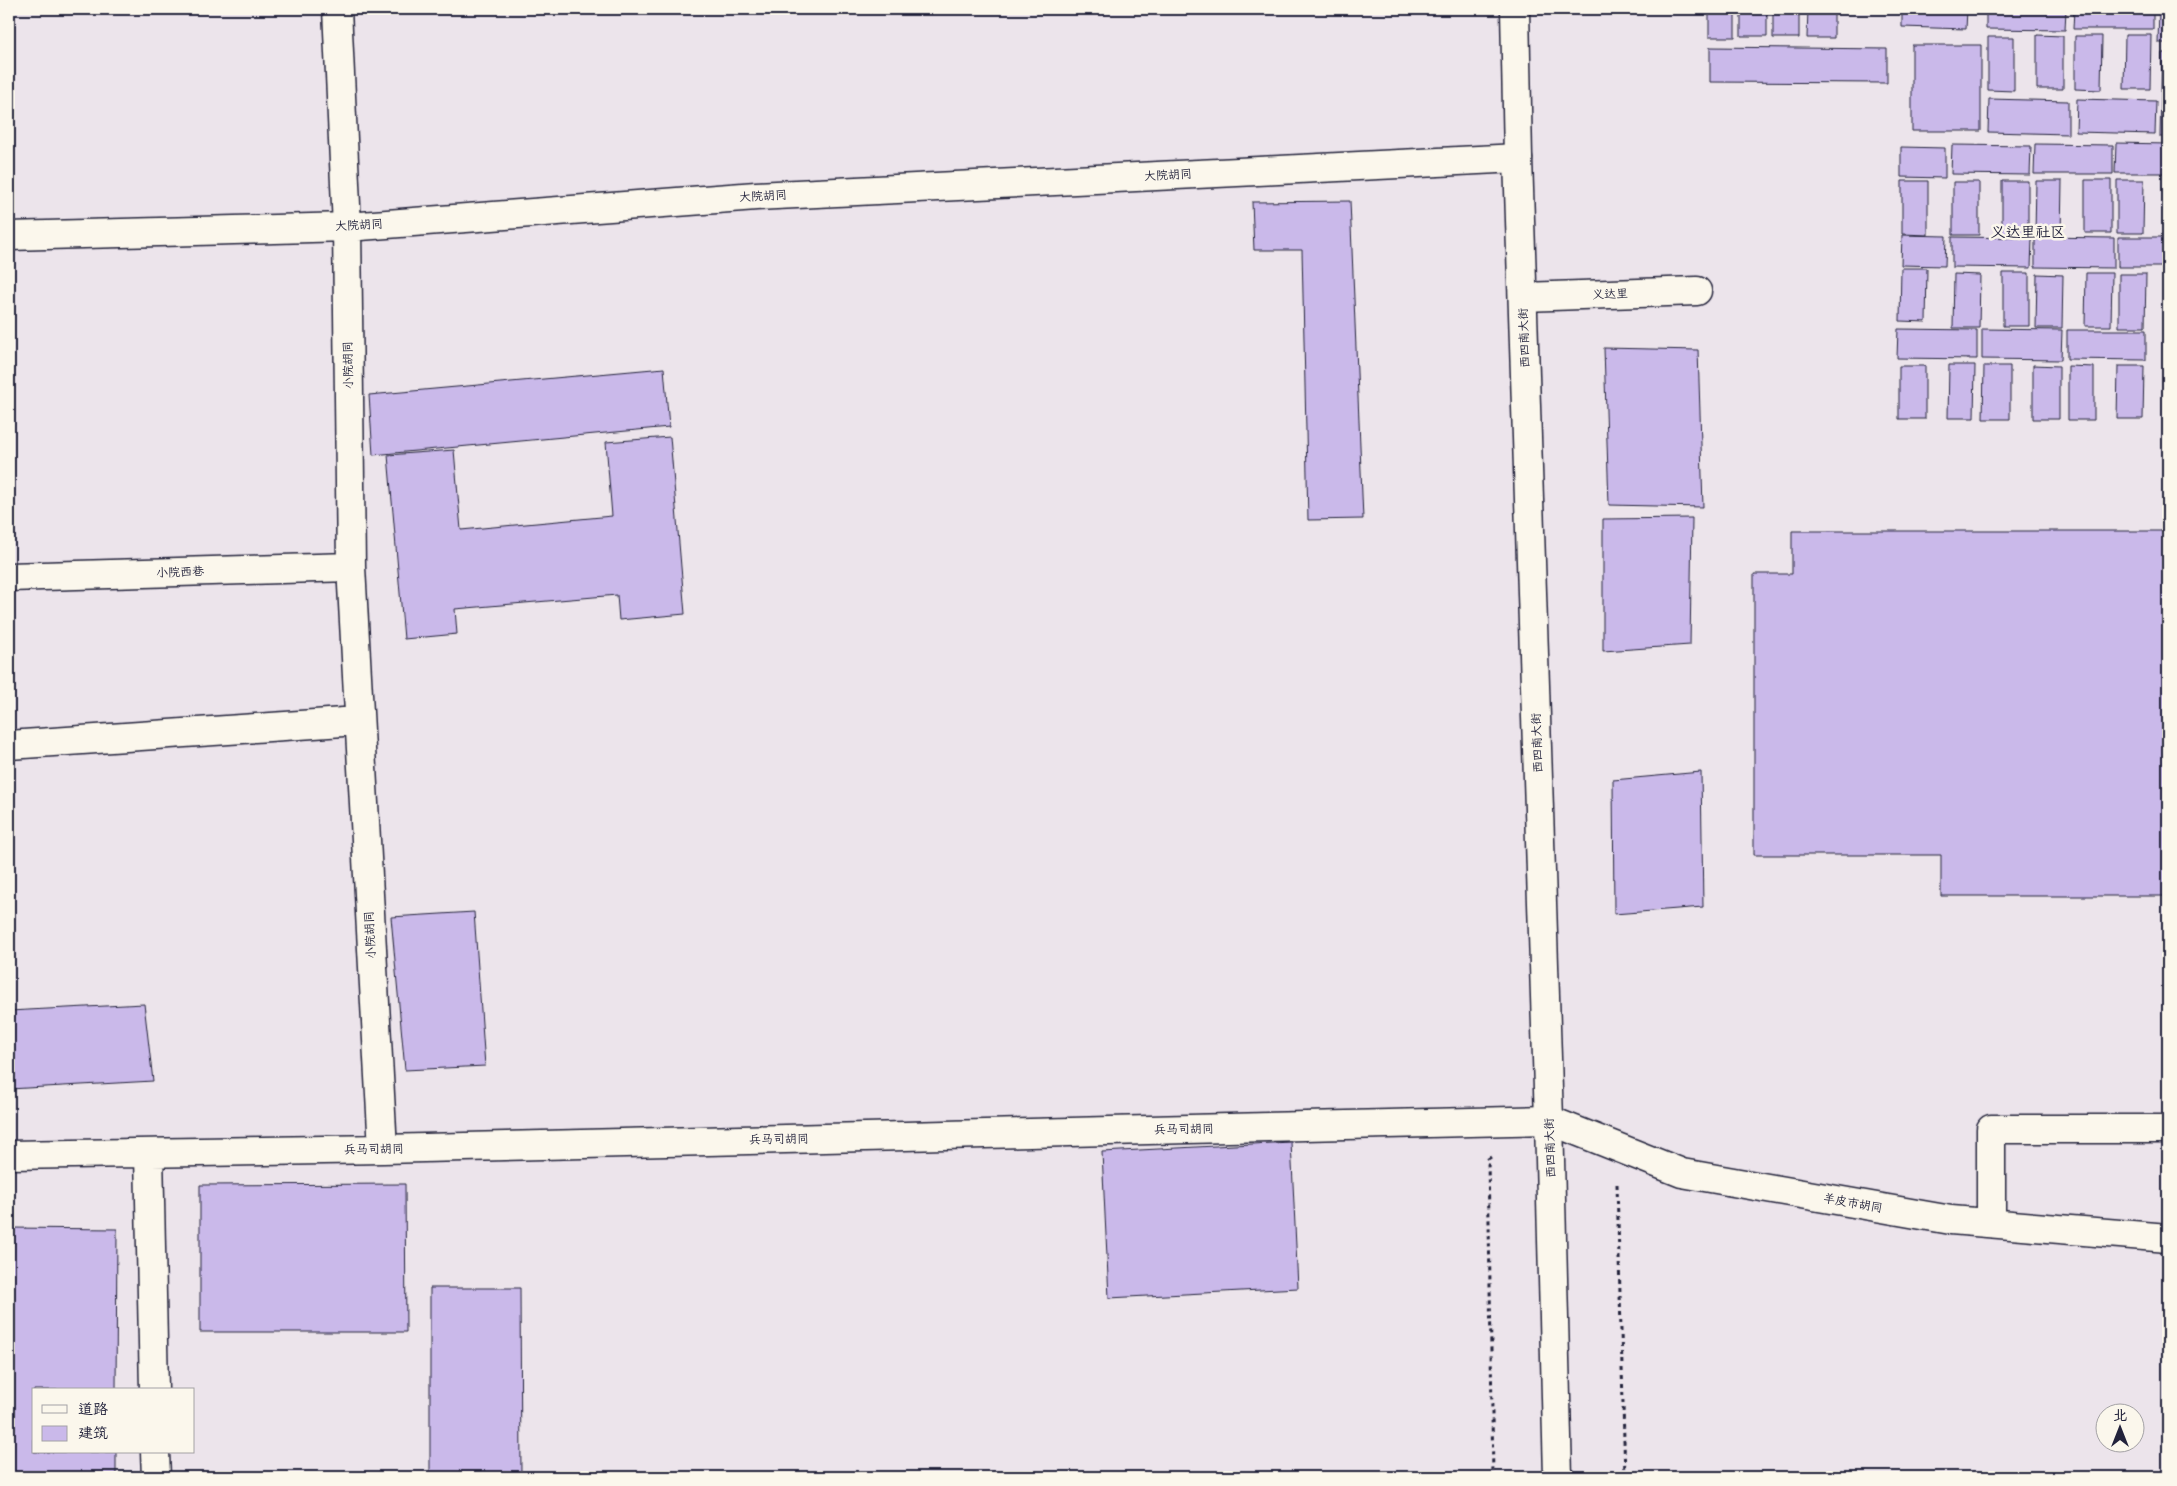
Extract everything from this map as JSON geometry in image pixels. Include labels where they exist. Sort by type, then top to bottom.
[{"type":"main road","name":"小院胡同","points":[[337,9],[347,227],[350,567],[383,1149]]},
{"type":"main road","name":"西四南大街","points":[[1516,9],[1518,158],[1549,1120],[1558,1477]]},
{"type":"main road","name":"大院胡同","points":[[9,236],[347,227],[756,196],[1518,158]]},
{"type":"main road","name":"义达里","points":[[1522,296],[1698,290]]},
{"type":"main road","name":"小院西巷","points":[[9,577],[350,567]]},
{"type":"main road","points":[[9,745],[358,721]]},
{"type":"main road","name":"兵马司胡同","points":[[9,1156],[383,1149],[1549,1120]]},
{"type":"main road","name":"羊皮市胡同","points":[[1549,1120],[1682,1173],[1951,1220],[2168,1238]]},
{"type":"main road","points":[[1991,1223],[1991,1129],[2168,1129]]},
{"type":"main road","points":[[149,1153],[154,1388]]},
{"type":"main road","points":[[155,1454],[156,1477]]},
{"type":"path","points":[[1493,1477],[1488,1159],[1495,1154]]},
{"type":"path","points":[[1617,1181],[1625,1477]]},
{"type":"building","points":[[1709,9],[1735,9],[1735,37],[1709,37]]},
{"type":"building","points":[[1741,9],[1767,9],[1767,36],[1741,36]]},
{"type":"building","points":[[1773,9],[1799,9],[1799,38],[1773,38]]},
{"type":"building","points":[[1808,9],[1834,9],[1834,38],[1807,38]]},
{"type":"building","points":[[1902,9],[1967,9],[1966,29],[1902,27]]},
{"type":"building","points":[[1986,9],[2066,9],[2065,30],[1986,29]]},
{"type":"building","points":[[2074,9],[2153,9],[2153,29],[2073,29]]},
{"type":"building","points":[[2159,9],[2168,9],[2168,43],[2158,43]]},
{"type":"building","points":[[2037,35],[2063,36],[2063,89],[2037,89]]},
{"type":"building","points":[[2125,35],[2151,35],[2150,89],[2124,89]]},
{"type":"building","points":[[2075,36],[2102,36],[2101,90],[2075,89]]},
{"type":"building","points":[[1988,37],[2014,37],[2014,91],[1988,90]]},
{"type":"building","points":[[1912,45],[1981,45],[1981,131],[1912,131]]},
{"type":"building","points":[[1710,47],[1887,49],[1887,83],[1710,82]]},
{"type":"building","points":[[2162,53],[2168,53],[2168,137],[2160,137]]},
{"type":"building","points":[[1989,99],[2068,101],[2068,134],[1988,132]]},
{"type":"building","points":[[2077,99],[2156,101],[2155,134],[2076,132]]},
{"type":"building","points":[[2116,143],[2168,144],[2168,173],[2115,173]]},
{"type":"building","points":[[2035,144],[2113,145],[2113,174],[2034,174]]},
{"type":"building","points":[[1952,145],[2031,146],[2030,175],[1951,174]]},
{"type":"building","points":[[1901,147],[1945,148],[1945,178],[1901,177]]},
{"type":"building","points":[[2167,179],[2168,233],[2166,233]]},
{"type":"building","points":[[2085,180],[2111,180],[2111,233],[2085,233]]},
{"type":"building","points":[[2117,180],[2144,180],[2143,233],[2117,233]]},
{"type":"building","points":[[1902,181],[1928,181],[1928,235],[1902,234]]},
{"type":"building","points":[[2002,181],[2028,181],[2028,234],[2002,234]]},
{"type":"building","points":[[2036,181],[2062,181],[2061,235],[2035,234]]},
{"type":"building","points":[[1953,182],[1979,182],[1979,235],[1953,235]]},
{"type":"building","points":[[1350,201],[1363,519],[1308,520],[1302,250],[1254,250],[1252,202]]},
{"type":"building","points":[[1902,235],[1946,236],[1945,266],[1901,265]]},
{"type":"building","points":[[1952,237],[2032,238],[2031,268],[1952,267]]},
{"type":"building","points":[[2035,237],[2114,238],[2114,268],[2035,267]]},
{"type":"building","points":[[2118,237],[2168,237],[2168,267],[2118,267]]},
{"type":"building","points":[[1901,268],[1927,268],[1926,322],[1900,321]]},
{"type":"building","points":[[2003,273],[2029,273],[2029,326],[2003,326]]},
{"type":"building","points":[[2086,273],[2112,273],[2111,326],[2085,326]]},
{"type":"building","points":[[1954,274],[1980,275],[1979,328],[1953,328]]},
{"type":"building","points":[[2037,274],[2063,275],[2062,328],[2036,328]]},
{"type":"building","points":[[2119,274],[2146,274],[2145,327],[2119,327]]},
{"type":"building","points":[[1898,329],[1977,330],[1977,359],[1897,358]]},
{"type":"building","points":[[1982,329],[2062,330],[2061,360],[1982,359]]},
{"type":"building","points":[[2067,330],[2146,330],[2146,360],[2067,359]]},
{"type":"building","points":[[1604,348],[1698,350],[1703,507],[1609,505]]},
{"type":"building","points":[[1949,365],[1975,365],[1974,418],[1948,418]]},
{"type":"building","points":[[2033,365],[2059,366],[2059,419],[2033,419]]},
{"type":"building","points":[[1899,366],[1925,366],[1925,419],[1899,419]]},
{"type":"building","points":[[1984,366],[2010,366],[2010,419],[1983,419]]},
{"type":"building","points":[[2068,366],[2094,367],[2094,420],[2068,420]]},
{"type":"building","points":[[2118,366],[2144,366],[2143,419],[2117,419]]},
{"type":"building","points":[[664,368],[669,427],[373,455],[369,395]]},
{"type":"building","points":[[670,437],[685,614],[619,620],[617,595],[455,609],[457,634],[404,639],[388,455],[454,450],[461,530],[612,516],[606,442]]},
{"type":"building","points":[[1692,518],[1690,645],[1603,651],[1603,519]]},
{"type":"building","points":[[1792,531],[2168,531],[2168,896],[1941,896],[1941,855],[1754,855],[1754,574],[1792,574]]},
{"type":"building","points":[[1701,772],[1703,907],[1614,914],[1613,780]]},
{"type":"building","points":[[474,912],[485,1066],[405,1070],[391,917]]},
{"type":"building","points":[[144,1004],[153,1081],[9,1089],[9,1011]]},
{"type":"building","points":[[1291,1142],[1298,1288],[1109,1298],[1102,1152]]},
{"type":"building","points":[[405,1184],[406,1332],[200,1332],[200,1185]]},
{"type":"building","points":[[9,1228],[117,1229],[116,1388],[32,1388],[32,1454],[116,1454],[116,1477],[9,1477]]},
{"type":"building","points":[[430,1288],[520,1288],[521,1477],[241,1477],[241,1475],[430,1474]]},
{"type":"district","name":"义达里社区","points":[[2028,232]]}]
